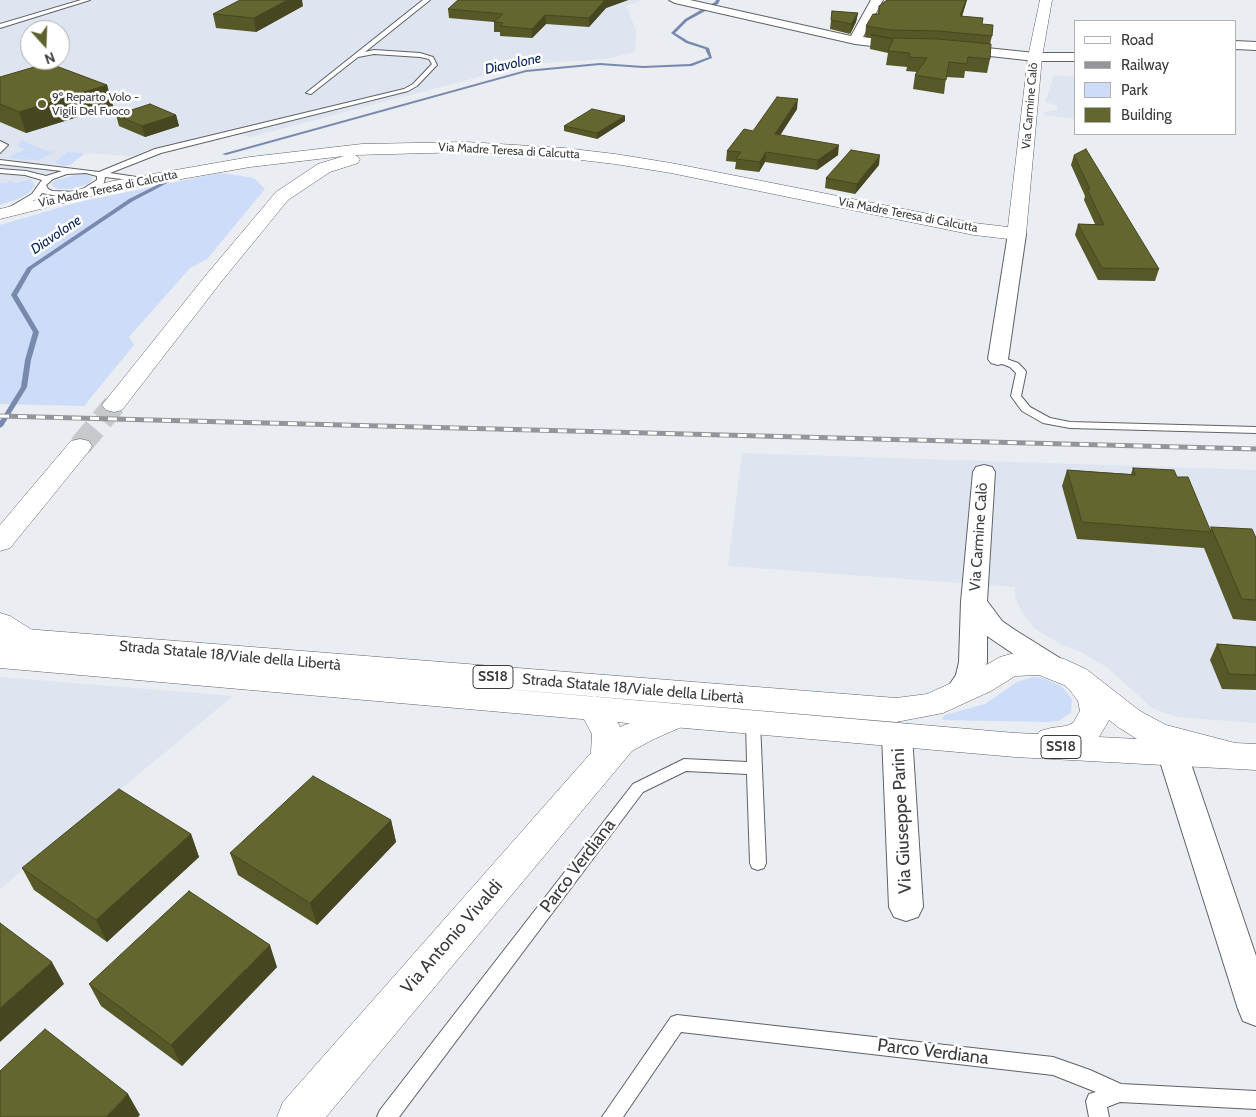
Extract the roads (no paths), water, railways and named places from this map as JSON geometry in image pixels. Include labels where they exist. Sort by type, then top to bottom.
[{"type":"street","points":[[855,40],[877,0]]},
{"type":"street","points":[[1046,0],[1035,57],[1074,57]]},
{"type":"street","points":[[679,1],[855,40],[889,46],[918,47]]},
{"type":"street","points":[[1236,45],[1256,46]]},
{"type":"street","name":"Via Carmine Calò","points":[[946,48],[1035,57],[1017,234],[998,359]]},
{"type":"street","points":[[114,405],[214,278],[282,196],[324,168],[348,160],[401,148]]},
{"type":"street","name":"Via Madre Teresa di Calcutta","points":[[2,213],[78,193],[145,180],[296,156],[401,148],[515,149],[615,159],[672,168],[974,229],[1017,234]]},
{"type":"street","points":[[267,174],[268,169],[296,156],[318,160],[324,168]]},
{"type":"street","points":[[213,168],[254,170],[267,174],[282,196]]},
{"type":"street","points":[[0,542],[80,446]]},
{"type":"street","name":"Via Carmine Calò","points":[[957,694],[968,677],[973,662],[974,602],[984,472]]},
{"type":"street","points":[[974,602],[993,627],[1005,637],[1064,672]]},
{"type":"street","points":[[0,623],[13,638]]},
{"type":"street","name":"Strada Statale 18/Viale della Libertà","points":[[13,638],[896,710],[932,705],[1011,665],[1032,663],[1064,672],[1085,687],[1093,699],[1096,712],[1092,723],[1084,732],[1071,738],[1053,740],[950,739]]},
{"type":"street","name":"Strada Statale 18/Viale della Libertà","points":[[0,657],[1014,745],[1244,756]]},
{"type":"street","name":"Strada Statale 18/Viale della Libertà","points":[[1064,672],[1129,719],[1155,734],[1175,741],[1244,756]]},
{"type":"street","points":[[594,708],[608,734],[607,756]]},
{"type":"street","name":"Via Antonio Vivaldi","points":[[298,1117],[607,756],[622,742],[641,731],[677,716]]},
{"type":"street","name":"Via Giuseppe Parini","points":[[897,735],[906,907]]},
{"type":"street","points":[[1172,752],[1249,970],[1256,1009]]},
{"type":"lane","points":[[0,26],[87,0]]},
{"type":"lane","points":[[310,93],[427,0]]},
{"type":"lane","points":[[100,174],[158,151],[398,92],[415,84],[435,64],[431,58],[420,55],[374,52],[356,56]]},
{"type":"lane","points":[[0,143],[4,145],[0,151]]},
{"type":"lane","points":[[0,162],[94,172],[145,180]]},
{"type":"lane","points":[[0,171],[26,173],[47,179]]},
{"type":"lane","points":[[2,213],[35,196],[47,179],[57,174],[76,171]]},
{"type":"lane","points":[[42,188],[52,193],[78,193],[101,181],[100,174]]},
{"type":"lane","points":[[998,359],[1014,365],[1021,372],[1016,396],[1026,409],[1047,421],[1070,425],[1256,430]]},
{"type":"lane","points":[[753,722],[758,863]]},
{"type":"lane","name":"Parco Verdiana","points":[[386,1117],[638,788],[684,765],[755,768]]},
{"type":"lane","name":"Parco Verdiana","points":[[612,1117],[678,1022],[1053,1066],[1090,1079],[1120,1093]]},
{"type":"lane","name":"Parco Verdiana","points":[[1099,1117],[1096,1101],[1120,1093],[1256,1100]]},
{"type":"waterway","name":"Diavolone","points":[[224,154],[526,71],[600,64],[643,67],[691,65],[711,57],[707,48],[687,42],[673,33],[686,20],[717,3],[718,0]]},
{"type":"waterway","name":"Diavolone","points":[[0,426],[24,387],[28,360],[36,332],[14,295],[30,268],[131,200],[171,180]]},
{"type":"tunnel","points":[[80,446],[114,405]]},
{"type":"railway","points":[[0,416],[1256,449]]},
{"type":"place","name":"9º Reparto Volo - Vigili Del Fuoco","points":[[42,104]]}]
